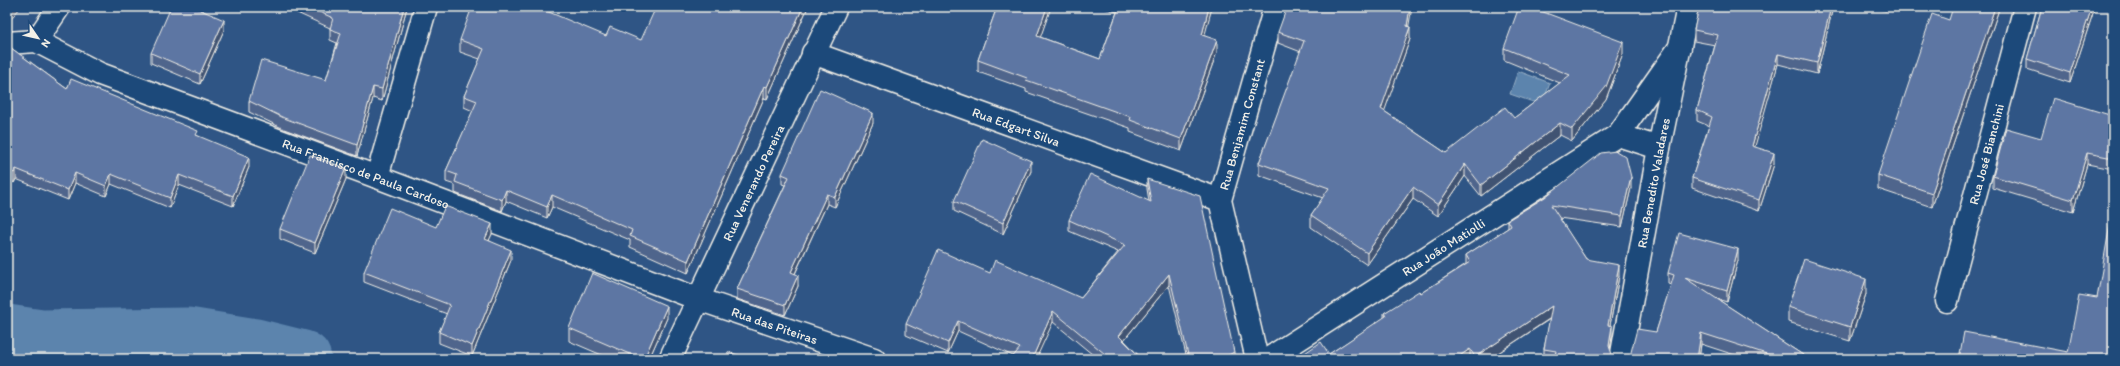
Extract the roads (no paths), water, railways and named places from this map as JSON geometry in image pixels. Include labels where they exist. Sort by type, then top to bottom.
[{"type":"street","points":[[7,43],[36,41],[59,7]]},
{"type":"street","points":[[377,177],[426,7]]},
{"type":"street","name":"Rua Venerando Pereira","points":[[670,359],[836,7]]},
{"type":"street","name":"Rua Benjamim Constant","points":[[1257,359],[1220,200],[1275,7]]},
{"type":"street","name":"Rua Benedito Valadares","points":[[1621,359],[1688,7]]},
{"type":"street","name":"Rua José Bianchini","points":[[1947,301],[2025,7]]},
{"type":"street","name":"Rua Francisco de Paula Cardoso","points":[[36,41],[100,74],[698,299]]},
{"type":"street","name":"Rua João Matiolli","points":[[1268,359],[1618,135],[1680,46]]},
{"type":"street","name":"Rua Edgart Silva","points":[[813,53],[1220,200]]},
{"type":"street","points":[[1618,135],[1660,148]]},
{"type":"street","name":"Rua das Piteiras","points":[[698,299],[874,359]]},
{"type":"water","points":[[1518,71],[1550,83],[1542,105],[1510,94]]},
{"type":"waterway","points":[[7,333],[41,338],[187,336],[255,347],[303,359]]}]
